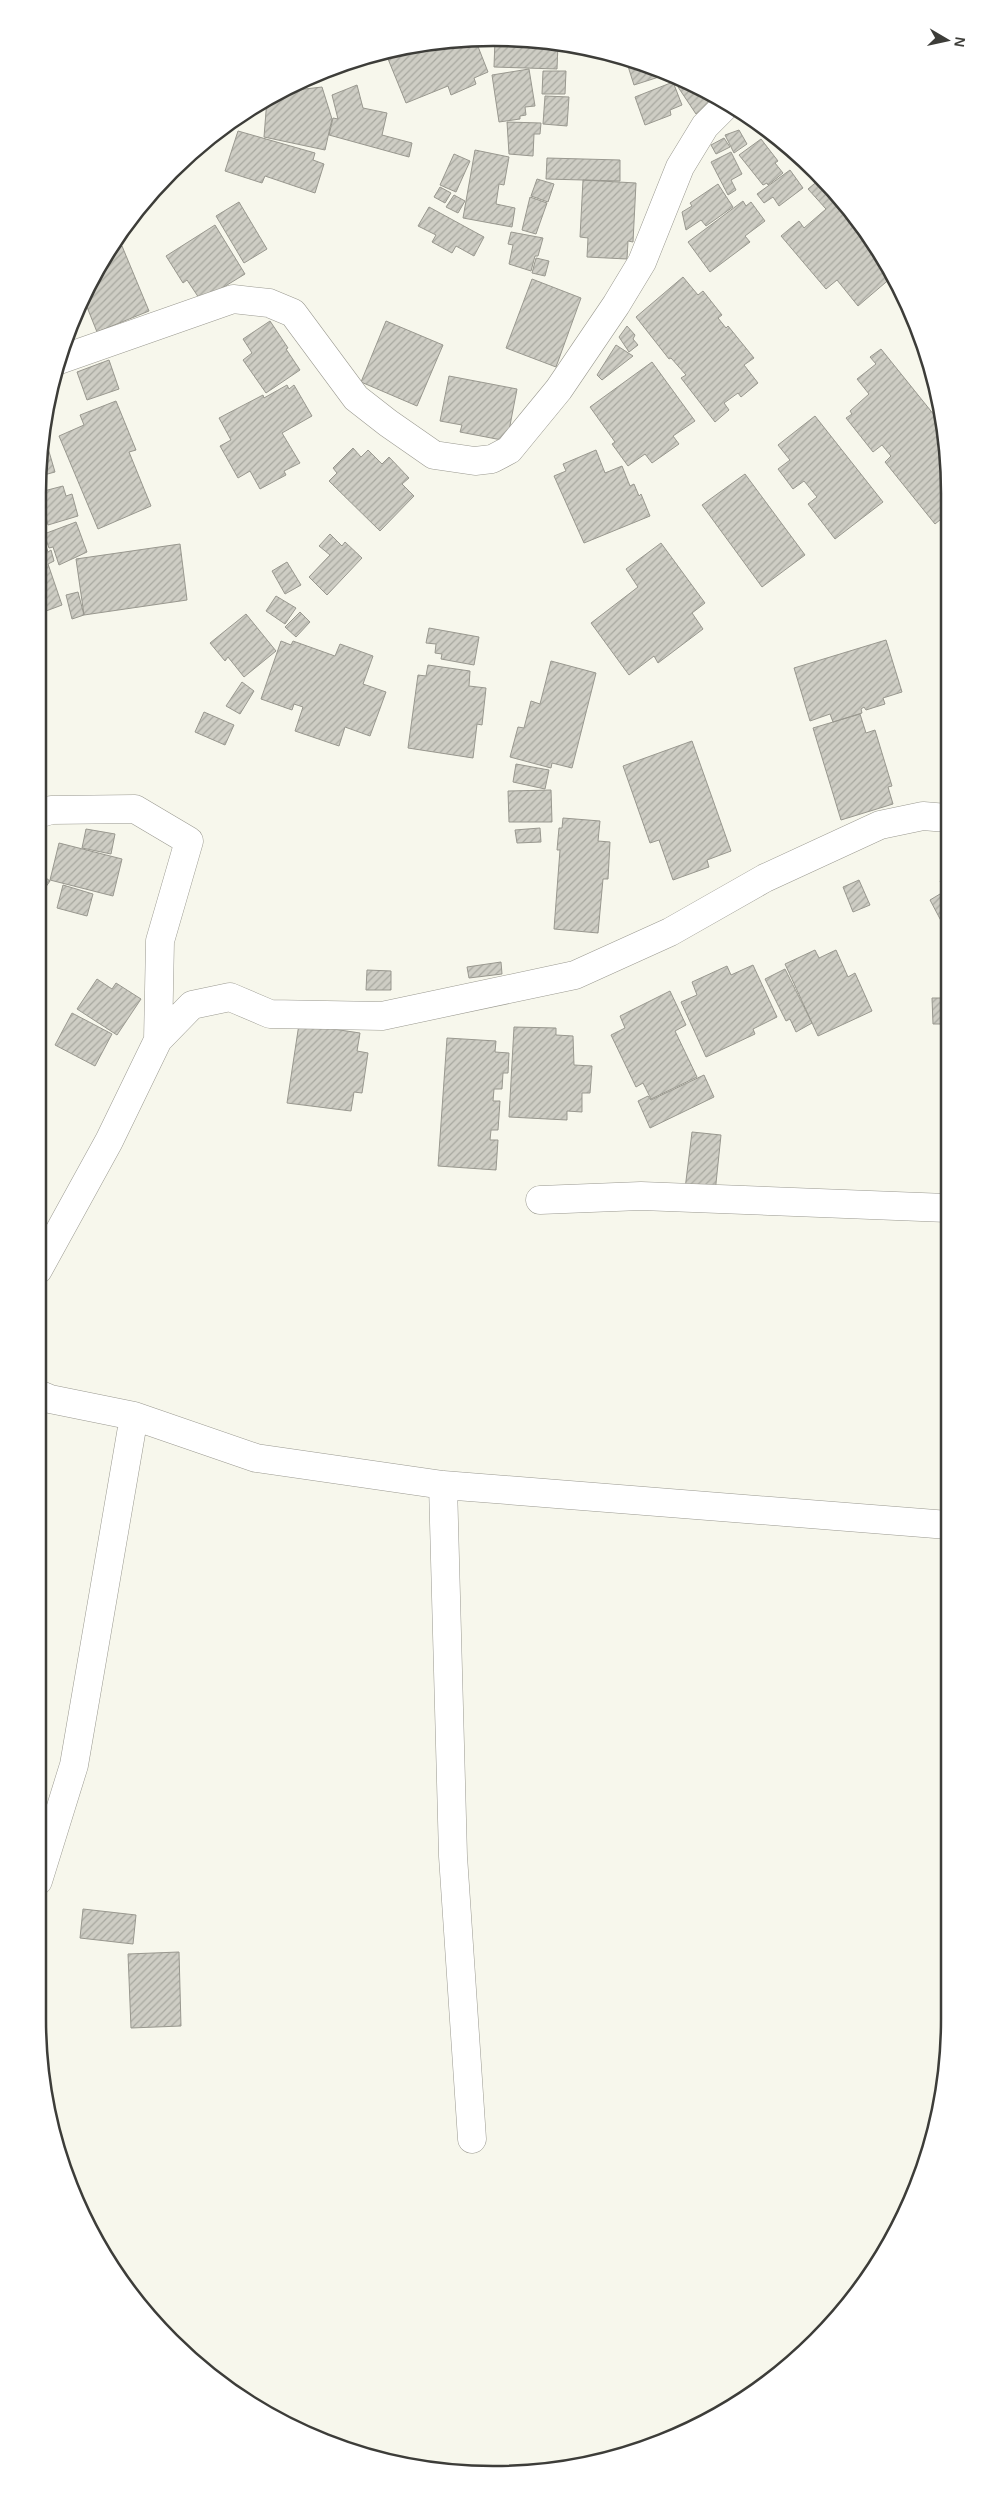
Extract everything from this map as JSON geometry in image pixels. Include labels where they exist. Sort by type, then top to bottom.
[{"type":"street","points":[[68,357],[233,299],[269,303],[293,313],[356,398],[388,423],[434,455],[475,461],[492,459],[509,450],[559,389],[616,305],[642,262],[680,166],[705,126],[722,109]]},
{"type":"street","points":[[46,811],[135,809],[189,840],[160,941],[158,1040]]},
{"type":"street","points":[[46,1255],[109,1141],[158,1040],[192,1005],[230,997],[270,1014],[382,1016],[575,975],[670,932],[765,878],[880,824],[924,816],[941,818]]},
{"type":"street","points":[[540,1200],[641,1196],[941,1208]]},
{"type":"street","points":[[46,1397],[134,1416],[256,1458],[443,1485],[941,1524]]},
{"type":"street","points":[[46,1855],[74,1765],[134,1416]]},
{"type":"street","points":[[443,1485],[453,1856],[472,2139]]},
{"type":"building","points":[[495,46],[558,51],[557,69],[494,67]]},
{"type":"building","points":[[478,47],[488,72],[474,78],[476,84],[451,95],[448,86],[406,103],[388,59],[435,50]]},
{"type":"building","points":[[628,67],[658,77],[634,85]]},
{"type":"building","points":[[529,69],[535,106],[525,107],[526,115],[520,116],[520,119],[499,122],[492,75]]},
{"type":"building","points":[[543,71],[566,71],[565,94],[542,94]]},
{"type":"building","points":[[671,83],[674,84],[682,105],[670,110],[671,115],[645,125],[635,97]]},
{"type":"building","points":[[357,85],[363,108],[387,113],[382,135],[412,143],[409,157],[329,135],[333,118],[338,119],[332,95]]},
{"type":"building","points":[[322,87],[332,119],[325,150],[264,137],[266,108],[302,89]]},
{"type":"building","points":[[678,87],[691,92],[710,104],[696,114]]},
{"type":"building","points":[[545,96],[569,97],[567,126],[543,124]]},
{"type":"building","points":[[507,122],[541,123],[540,134],[534,134],[533,156],[509,154]]},
{"type":"building","points":[[739,130],[747,144],[734,153],[725,135]]},
{"type":"building","points":[[238,131],[315,153],[313,160],[324,164],[315,193],[265,176],[262,183],[225,171]]},
{"type":"building","points":[[724,138],[730,147],[716,154],[711,145]]},
{"type":"building","points":[[761,139],[778,161],[775,163],[783,173],[768,185],[767,183],[763,185],[739,155]]},
{"type":"building","points":[[475,150],[509,157],[504,185],[499,184],[496,204],[515,208],[512,227],[463,218]]},
{"type":"building","points":[[731,152],[742,174],[731,180],[736,190],[728,195],[711,162]]},
{"type":"building","points":[[454,154],[470,161],[456,192],[440,185]]},
{"type":"building","points":[[547,158],[620,160],[620,181],[546,179]]},
{"type":"building","points":[[790,170],[803,188],[779,206],[773,197],[764,203],[757,194]]},
{"type":"building","points":[[537,179],[554,184],[548,202],[531,196]]},
{"type":"building","points":[[583,180],[636,183],[633,242],[628,241],[627,259],[587,257],[588,238],[580,237]]},
{"type":"building","points":[[815,183],[830,199],[865,245],[887,281],[858,306],[837,280],[826,289],[781,236],[799,221],[804,228],[826,209],[808,189]]},
{"type":"building","points":[[718,184],[733,207],[706,226],[701,220],[686,230],[682,212],[692,206],[690,203]]},
{"type":"building","points":[[440,187],[451,193],[445,203],[434,197]]},
{"type":"building","points":[[454,195],[465,201],[458,213],[446,207]]},
{"type":"building","points":[[530,197],[547,203],[536,234],[522,230]]},
{"type":"building","points":[[743,201],[746,206],[751,202],[765,221],[745,236],[750,242],[710,272],[688,242]]},
{"type":"building","points":[[239,202],[267,249],[244,263],[216,216]]},
{"type":"building","points":[[429,207],[484,237],[474,256],[456,246],[452,253],[432,242],[436,235],[418,226]]},
{"type":"building","points":[[215,225],[245,274],[201,301],[187,280],[183,283],[166,256]]},
{"type":"building","points":[[511,232],[543,238],[531,271],[509,264],[513,245],[508,244]]},
{"type":"building","points":[[121,246],[149,311],[97,332],[87,307],[106,270]]},
{"type":"building","points":[[536,258],[549,261],[545,276],[532,273]]},
{"type":"building","points":[[683,277],[698,295],[703,291],[722,315],[718,318],[726,328],[728,326],[754,358],[744,365],[758,383],[741,397],[738,393],[724,403],[729,410],[715,422],[681,378],[686,375],[671,358],[669,359],[636,317]]},
{"type":"building","points":[[532,279],[581,298],[556,367],[506,348]]},
{"type":"building","points":[[270,321],[300,370],[266,393],[243,360],[252,353],[243,339]]},
{"type":"building","points":[[386,321],[443,345],[417,406],[361,382]]},
{"type":"building","points":[[627,326],[635,335],[633,339],[638,345],[629,352],[619,337]]},
{"type":"building","points":[[616,345],[633,356],[602,380],[597,375]]},
{"type":"building","points":[[881,349],[933,414],[940,464],[941,494],[941,519],[935,524],[885,462],[891,456],[882,445],[873,452],[846,418],[852,414],[850,411],[869,394],[857,379],[876,364],[870,357]]},
{"type":"building","points":[[109,360],[119,389],[87,400],[77,372]]},
{"type":"building","points":[[652,362],[695,421],[673,436],[679,444],[652,463],[645,454],[628,466],[612,444],[615,442],[590,407]]},
{"type":"building","points":[[449,376],[517,389],[507,441],[460,432],[462,425],[440,421]]},
{"type":"building","points":[[287,385],[289,389],[294,385],[312,416],[282,433],[300,463],[284,471],[286,475],[260,489],[250,471],[238,478],[220,446],[231,440],[219,418],[263,395],[264,398]]},
{"type":"building","points":[[116,401],[136,450],[129,452],[151,506],[98,529],[59,436],[84,425],[80,415]]},
{"type":"building","points":[[815,416],[883,502],[835,539],[808,504],[817,497],[804,481],[793,489],[778,469],[790,460],[778,445]]},
{"type":"building","points":[[353,448],[361,457],[368,450],[382,464],[389,457],[409,478],[402,484],[414,496],[380,531],[329,481],[337,473],[333,468]]},
{"type":"building","points":[[48,450],[55,472],[47,474]]},
{"type":"building","points":[[596,450],[605,473],[622,466],[630,486],[634,484],[639,496],[641,494],[650,516],[584,543],[554,476],[566,471],[563,464]]},
{"type":"building","points":[[745,474],[805,555],[762,587],[702,505]]},
{"type":"building","points":[[63,486],[66,496],[72,494],[78,516],[48,525],[46,517],[46,490]]},
{"type":"building","points":[[76,522],[87,552],[59,565],[53,547],[49,548],[46,533]]},
{"type":"building","points":[[330,534],[342,546],[345,542],[362,558],[327,595],[309,577],[330,555],[319,546]]},
{"type":"building","points":[[661,543],[705,603],[692,613],[703,629],[658,663],[654,656],[629,675],[591,623],[638,587],[626,569]]},
{"type":"building","points":[[180,544],[187,600],[84,615],[76,559]]},
{"type":"building","points":[[46,546],[48,552],[51,550],[54,561],[48,564],[62,605],[46,611]]},
{"type":"building","points":[[287,562],[301,585],[285,594],[272,571]]},
{"type":"building","points":[[78,592],[84,615],[72,619],[66,595]]},
{"type":"building","points":[[276,596],[296,608],[285,624],[266,611]]},
{"type":"building","points":[[300,612],[310,622],[296,637],[285,627]]},
{"type":"building","points":[[246,614],[276,651],[244,677],[228,657],[225,661],[210,643]]},
{"type":"building","points":[[429,628],[479,637],[474,665],[441,659],[442,654],[435,653],[436,644],[426,643]]},
{"type":"building","points":[[886,640],[902,692],[883,698],[885,704],[866,710],[864,707],[861,709],[862,713],[833,722],[830,714],[810,721],[794,668]]},
{"type":"building","points":[[281,641],[291,645],[293,641],[335,656],[340,644],[373,656],[363,684],[386,692],[370,736],[345,727],[339,746],[295,731],[303,707],[294,704],[292,710],[261,699]]},
{"type":"building","points":[[551,661],[596,673],[572,768],[552,763],[551,768],[510,757],[518,727],[524,728],[531,701],[540,704]]},
{"type":"building","points":[[428,665],[470,671],[469,686],[486,688],[482,725],[477,724],[473,758],[408,748],[418,675],[426,676]]},
{"type":"building","points":[[242,682],[254,691],[240,714],[226,706]]},
{"type":"building","points":[[204,712],[234,725],[225,745],[195,732]]},
{"type":"building","points":[[860,714],[866,733],[875,730],[892,786],[888,787],[893,804],[841,820],[813,728]]},
{"type":"building","points":[[692,741],[731,851],[707,860],[709,867],[673,880],[659,840],[650,843],[623,766]]},
{"type":"building","points":[[516,764],[549,770],[545,789],[513,782]]},
{"type":"building","points":[[551,790],[552,822],[509,822],[508,791]]},
{"type":"building","points":[[563,818],[600,821],[598,841],[610,842],[608,879],[603,879],[598,933],[554,929],[560,850],[557,850],[559,828],[562,828]]},
{"type":"building","points":[[540,828],[541,842],[517,843],[515,830]]},
{"type":"building","points":[[86,829],[115,834],[111,854],[82,848]]},
{"type":"building","points":[[59,843],[122,859],[113,896],[50,880]]},
{"type":"building","points":[[46,878],[50,881],[46,887]]},
{"type":"building","points":[[859,880],[870,905],[853,912],[843,887]]},
{"type":"building","points":[[63,885],[93,894],[87,916],[57,908]]},
{"type":"building","points":[[941,893],[941,921],[930,900]]},
{"type":"building","points":[[815,950],[819,958],[836,950],[848,977],[855,973],[872,1011],[818,1036],[785,964]]},
{"type":"building","points":[[501,962],[502,974],[469,978],[467,967]]},
{"type":"building","points":[[753,965],[777,1017],[753,1029],[755,1034],[706,1057],[681,1002],[697,995],[692,982],[727,966],[731,975]]},
{"type":"building","points":[[785,969],[812,1023],[796,1032],[790,1019],[786,1021],[765,979]]},
{"type":"building","points":[[367,970],[391,971],[391,990],[366,990]]},
{"type":"building","points":[[97,979],[112,989],[116,983],[141,999],[117,1035],[77,1009]]},
{"type":"building","points":[[670,991],[686,1025],[675,1031],[697,1077],[651,1099],[643,1083],[636,1087],[611,1035],[625,1028],[620,1016]]},
{"type":"building","points":[[932,998],[941,998],[941,1024],[933,1024]]},
{"type":"building","points":[[72,1013],[112,1034],[95,1066],[55,1045]]},
{"type":"building","points":[[299,1024],[360,1033],[357,1051],[368,1053],[362,1093],[354,1092],[351,1111],[287,1103]]},
{"type":"building","points":[[514,1027],[556,1028],[556,1035],[573,1036],[574,1065],[592,1066],[590,1093],[582,1093],[582,1112],[567,1111],[567,1120],[509,1117]]},
{"type":"building","points":[[447,1038],[496,1041],[495,1052],[509,1053],[508,1073],[503,1073],[502,1089],[494,1089],[493,1101],[500,1101],[498,1130],[491,1130],[490,1140],[498,1140],[496,1170],[438,1166]]},
{"type":"building","points":[[704,1075],[714,1097],[650,1128],[638,1101],[648,1096],[651,1100]]},
{"type":"building","points":[[692,1132],[721,1135],[715,1193],[685,1189]]},
{"type":"building","points":[[83,1909],[136,1915],[133,1944],[80,1938]]},
{"type":"building","points":[[179,1952],[181,2026],[131,2028],[128,1954]]}]
